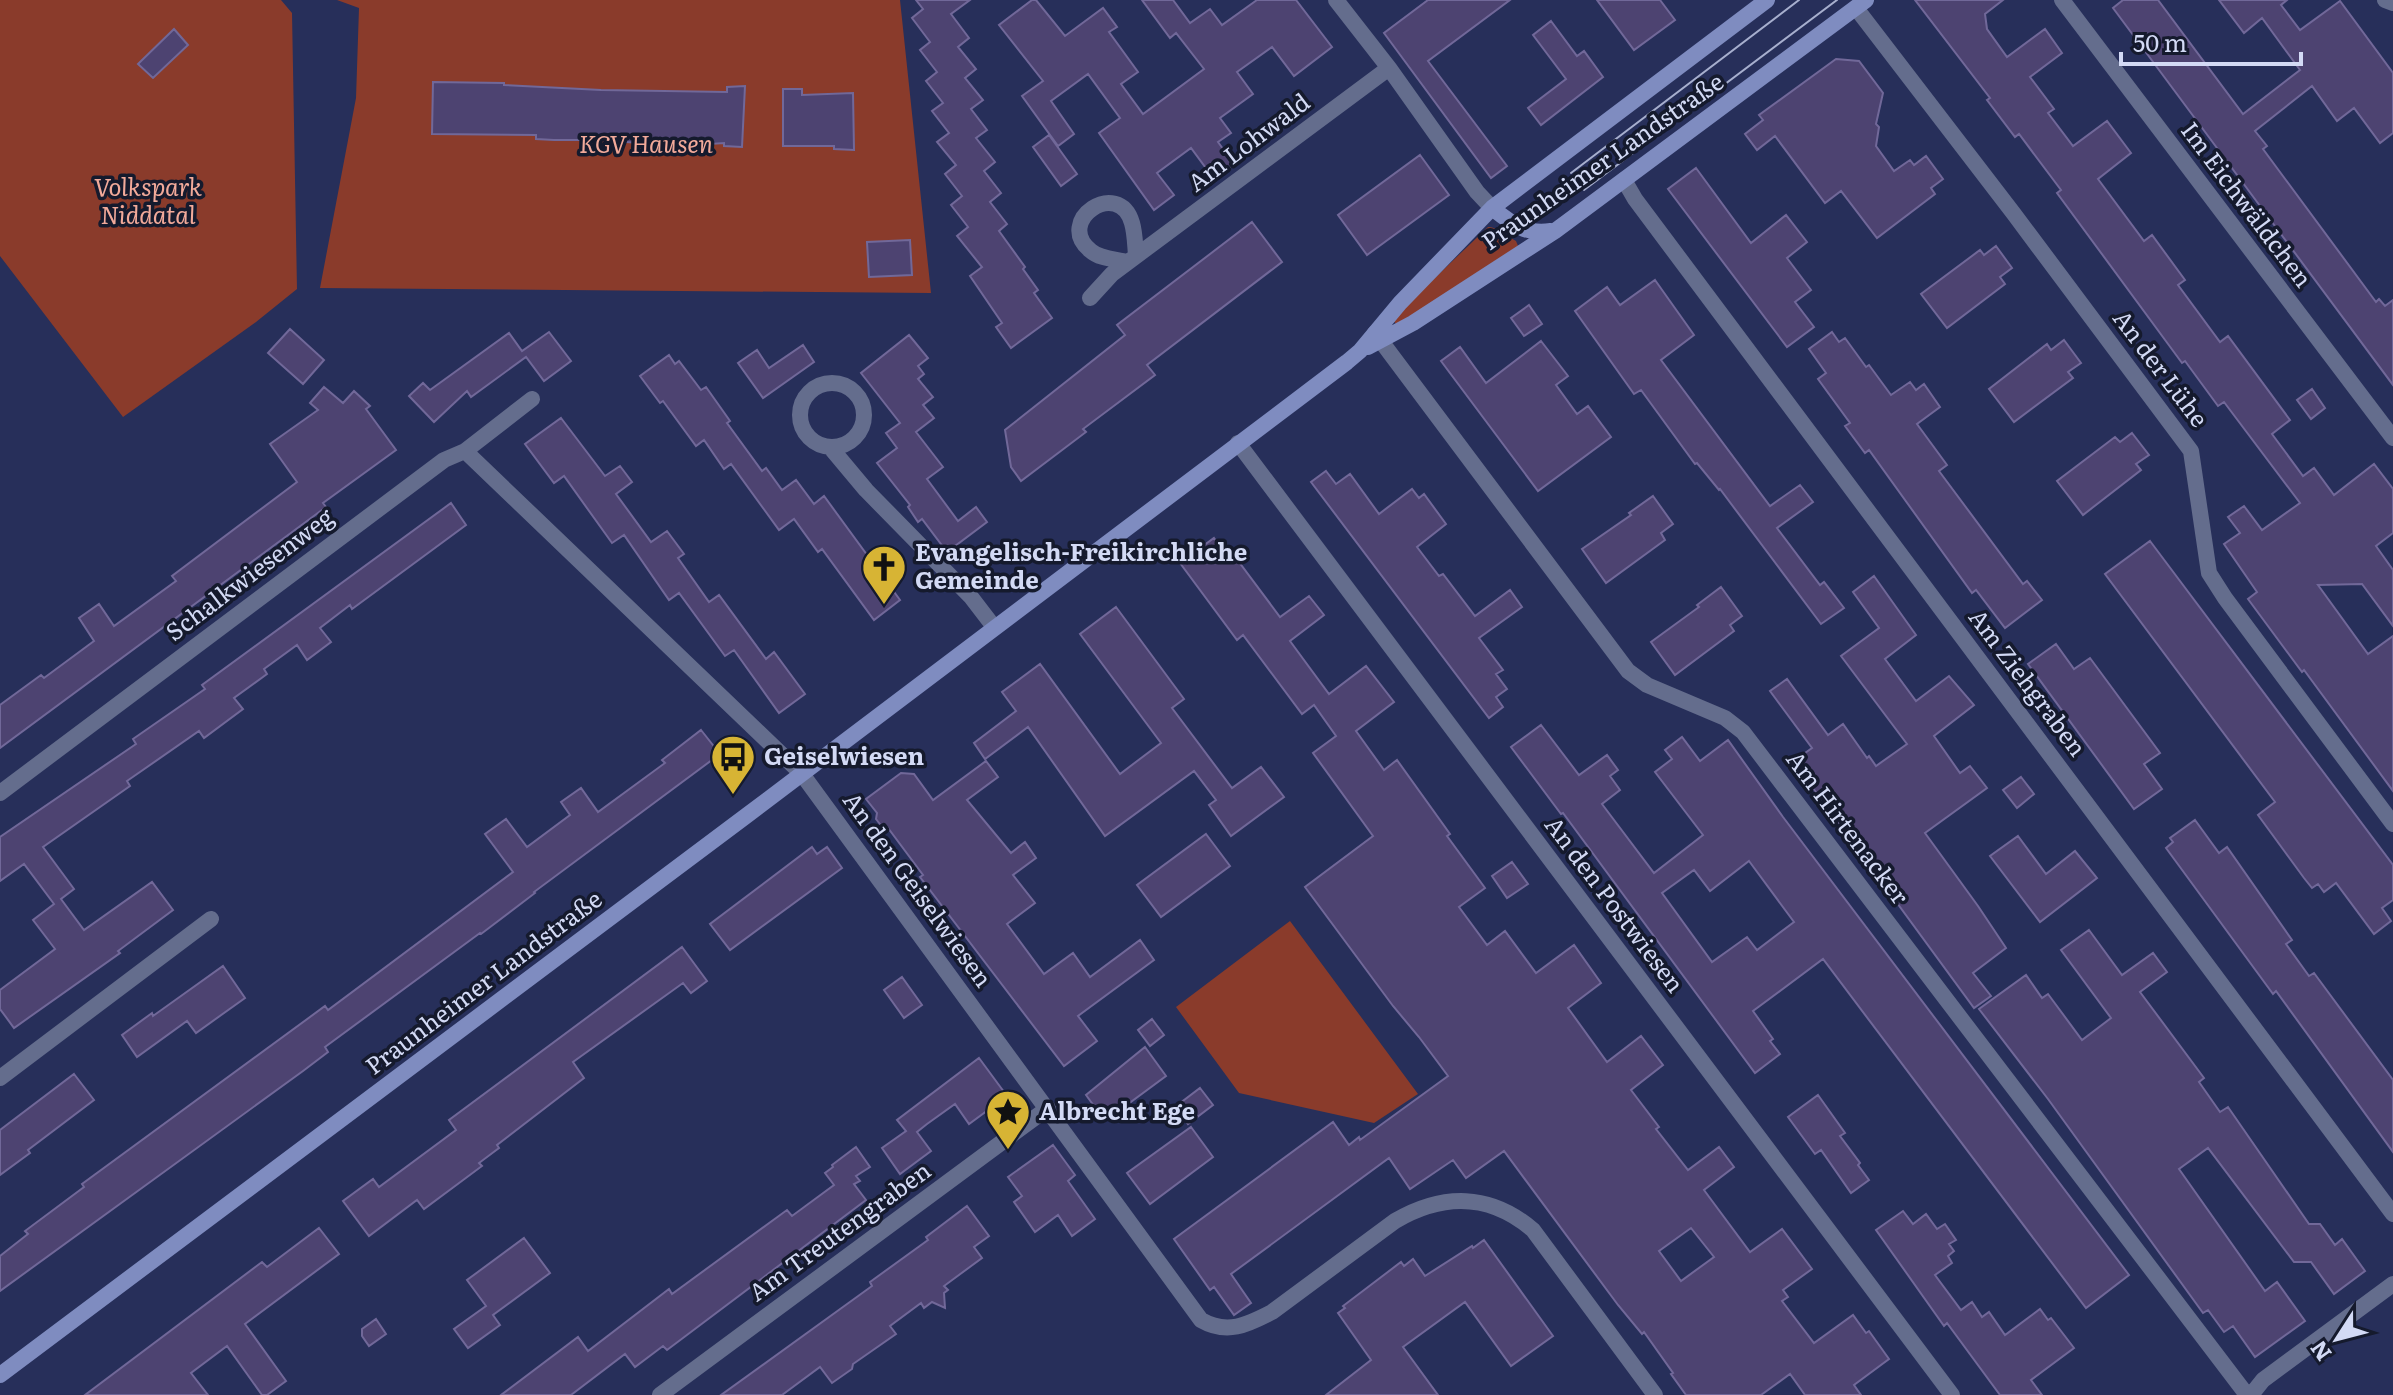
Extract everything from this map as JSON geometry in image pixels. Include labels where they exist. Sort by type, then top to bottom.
[{"type":"main road","name":"Praunheimer Landstraße","points":[[1378,337],[1400,303],[1492,208],[1767,0]]},
{"type":"main road","name":"Praunheimer Landstraße","points":[[0,1375],[802,774],[1378,337],[1413,323],[1555,231],[1861,4]]},
{"type":"main road","points":[[1492,208],[1509,222],[1535,233],[1555,231]]},
{"type":"street","points":[[1336,0],[1389,68],[1477,192],[1492,208]]},
{"type":"street","name":"Im Eichwäldchen","points":[[2062,0],[2393,438]]},
{"type":"street","points":[[2385,0],[2393,3]]},
{"type":"street","name":"An der Lühe","points":[[1861,4],[2191,451],[2209,573],[2393,824]]},
{"type":"street","name":"Am Lohwald","points":[[1090,298],[1132,258],[1389,68]]},
{"type":"street","name":"Am Ziehgraben","points":[[1624,180],[1635,199],[2393,1214]]},
{"type":"street","name":"Am Hirtenacker","points":[[1378,337],[1628,671],[1647,685],[1725,718],[1743,732],[2249,1395]]},
{"type":"street","points":[[830,447],[843,446],[853,440],[860,432],[865,411],[855,392],[835,383],[814,388],[806,396],[800,416],[806,435],[814,442],[830,447],[866,490],[971,597],[994,627]]},
{"type":"street","name":"Schalkwiesenweg","points":[[0,793],[444,460],[465,451],[532,399]]},
{"type":"street","name":"An den Postwiesen","points":[[1238,443],[1952,1395]]},
{"type":"street","name":"An den Geiselwiesen","points":[[465,451],[802,774],[1201,1320],[1217,1328],[1251,1323],[1272,1312],[1415,1209],[1445,1201],[1468,1200],[1507,1211],[1533,1230],[1655,1395]]},
{"type":"street","points":[[0,1078],[211,919]]},
{"type":"street","name":"Am Treutengraben","points":[[660,1395],[1048,1108]]},
{"type":"street","points":[[2249,1395],[2263,1380],[2393,1284]]},
{"type":"green space","name":"Volkspark Niddatal","points":[[0,0],[281,0],[292,13],[297,289],[123,417],[0,256]]},
{"type":"green space","name":"KGV Hausen","points":[[337,0],[900,0],[931,293],[320,288],[356,98],[359,8]]},
{"type":"green space","points":[[1488,227],[1502,232],[1516,241],[1518,246],[1397,325],[1392,319]]},
{"type":"green space","points":[[1290,921],[1418,1094],[1374,1123],[1239,1093],[1176,1007]]},
{"type":"building","points":[[916,0],[970,0],[951,14],[969,38],[958,47],[976,69],[965,78],[983,100],[971,109],[987,130],[976,138],[995,162],[984,171],[1001,193],[990,202],[1007,224],[999,231],[1025,267],[1023,269],[1038,290],[1034,293],[1052,318],[1011,348],[996,327],[1002,323],[970,276],[982,267],[957,236],[968,227],[951,205],[962,196],[945,174],[956,165],[937,142],[949,133],[932,111],[943,103],[926,81],[937,72],[920,50],[930,42],[912,18],[923,9]]},
{"type":"building","points":[[1036,0],[1065,36],[1103,8],[1117,27],[1109,32],[1138,72],[1121,84],[1143,114],[1204,69],[1176,33],[1170,38],[1142,0],[1173,0],[1190,23],[1210,9],[1222,25],[1257,0],[1296,0],[1332,47],[1294,76],[1272,47],[1237,72],[1253,94],[1220,118],[1231,133],[1218,142],[1234,164],[1214,179],[1191,148],[1157,173],[1174,195],[1154,210],[1099,133],[1120,118],[1088,74],[1051,101],[1074,134],[1058,146],[1022,96],[1043,81],[999,25]]},
{"type":"building","points":[[1428,0],[1510,0],[1428,61],[1507,166],[1491,178],[1384,33]]},
{"type":"building","points":[[1597,0],[1660,0],[1675,20],[1634,50]]},
{"type":"building","points":[[1915,0],[2003,0],[1985,14],[1987,29],[2007,57],[2045,29],[2062,53],[2030,77],[2054,109],[2048,113],[2073,146],[2107,121],[2131,153],[2098,179],[2144,241],[2152,235],[2185,280],[2178,285],[2220,342],[2228,336],[2290,420],[2272,434],[2303,476],[2314,468],[2334,495],[2374,464],[2393,489],[2393,533],[2376,546],[2393,570],[2393,626],[2362,584],[2318,585],[2368,654],[2393,636],[2393,791],[2248,599],[2257,592],[2224,544],[2240,533],[2228,517],[2244,506],[2262,530],[2300,503],[2224,402],[2218,406],[2185,361],[2182,363],[2057,193],[2061,190],[2019,134],[2015,137],[1987,100],[1990,98]]},
{"type":"building","points":[[2123,0],[2158,0],[2243,114],[2300,70],[2262,18],[2244,33],[2219,0],[2287,0],[2281,5],[2300,30],[2340,1],[2393,73],[2393,133],[2380,143],[2354,108],[2337,121],[2312,86],[2255,131],[2267,146],[2263,149],[2376,302],[2379,299],[2385,306],[2393,300],[2393,385],[2113,8]]},
{"type":"building","points":[[1551,21],[1577,56],[1584,51],[1603,77],[1541,125],[1528,108],[1566,79],[1533,35]]},
{"type":"building","points":[[174,29],[188,45],[153,78],[138,64]]},
{"type":"building","points":[[1836,59],[1859,61],[1883,93],[1876,124],[1879,127],[1876,146],[1894,171],[1910,160],[1914,165],[1926,156],[1943,179],[1931,188],[1935,194],[1877,238],[1841,191],[1825,203],[1775,136],[1757,150],[1745,134],[1763,120],[1759,115]]},
{"type":"building","points":[[433,82],[727,92],[727,87],[745,86],[742,147],[724,146],[724,143],[679,146],[536,139],[536,135],[432,134]]},
{"type":"building","points":[[783,89],[802,89],[802,95],[853,93],[854,150],[834,149],[834,146],[783,146]]},
{"type":"building","points":[[1049,135],[1077,174],[1061,186],[1033,147]]},
{"type":"building","points":[[1420,155],[1449,195],[1367,255],[1338,215]]},
{"type":"building","points":[[1696,168],[1751,243],[1786,215],[1807,242],[1787,258],[1811,290],[1795,302],[1814,327],[1787,347],[1668,189]]},
{"type":"building","points":[[1252,222],[1282,262],[1147,365],[1155,375],[1021,481],[1011,467],[1005,430],[1125,335],[1117,325]]},
{"type":"building","points":[[910,240],[912,275],[869,277],[867,242]]},
{"type":"building","points":[[1996,246],[2012,268],[2000,277],[2005,284],[1947,328],[1921,294],[1980,250],[1984,255]]},
{"type":"building","points":[[1655,280],[1694,335],[1661,360],[1770,506],[1800,485],[1813,502],[1777,528],[1820,585],[1824,582],[1844,608],[1821,624],[1641,390],[1634,394],[1575,311],[1607,287],[1620,305]]},
{"type":"building","points":[[1529,305],[1542,324],[1524,336],[1511,318]]},
{"type":"building","points":[[290,329],[324,360],[303,384],[268,353]]},
{"type":"building","points":[[549,332],[571,361],[544,381],[526,357],[471,397],[467,391],[434,422],[409,396],[423,383],[430,390],[509,333],[522,351]]},
{"type":"building","points":[[1832,332],[1839,342],[1845,338],[1891,395],[1910,382],[1916,390],[1924,384],[1940,407],[1917,424],[1947,465],[1939,471],[2023,584],[2027,581],[2042,600],[2005,628],[1976,590],[1972,593],[1869,450],[1865,453],[1845,426],[1850,423],[1818,379],[1826,373],[1809,349]]},
{"type":"building","points":[[909,335],[928,358],[918,366],[924,374],[918,379],[933,397],[923,405],[934,418],[916,432],[943,467],[927,479],[958,521],[976,507],[987,522],[947,552],[922,519],[918,522],[908,507],[910,505],[877,463],[897,448],[886,433],[900,423],[861,373]]},
{"type":"building","points":[[2064,340],[2081,363],[2068,372],[2073,378],[2014,422],[1989,389],[2047,344],[2051,350]]},
{"type":"building","points":[[1541,341],[1568,376],[1556,385],[1577,414],[1588,406],[1611,437],[1538,491],[1441,361],[1460,347],[1486,383]]},
{"type":"building","points":[[803,345],[814,362],[763,398],[738,363],[757,350],[769,368]]},
{"type":"building","points":[[669,355],[675,364],[679,361],[701,390],[706,387],[730,421],[727,423],[762,471],[766,468],[782,490],[796,480],[814,504],[824,496],[900,600],[874,620],[822,549],[818,552],[794,519],[779,530],[731,464],[724,469],[704,440],[696,446],[640,376]]},
{"type":"building","points":[[324,387],[343,403],[354,391],[370,406],[366,409],[396,450],[323,503],[326,507],[0,748],[0,705],[41,675],[44,678],[94,641],[79,618],[99,604],[114,626],[176,581],[172,576],[297,482],[270,444],[318,410],[310,403]]},
{"type":"building","points":[[2312,389],[2325,408],[2311,419],[2297,400]]},
{"type":"building","points":[[561,418],[605,476],[620,466],[632,482],[616,494],[651,542],[667,531],[684,554],[678,558],[709,602],[719,595],[766,659],[774,652],[805,694],[779,713],[734,650],[725,656],[679,593],[669,600],[624,535],[612,543],[564,476],[554,483],[525,444]]},
{"type":"building","points":[[2132,433],[2149,455],[2136,464],[2141,470],[2083,515],[2057,481],[2115,437],[2120,442]]},
{"type":"building","points":[[1326,471],[1336,484],[1350,474],[1379,514],[1412,489],[1419,498],[1424,494],[1446,524],[1417,547],[1439,576],[1443,574],[1475,616],[1510,590],[1522,607],[1479,638],[1503,670],[1496,674],[1507,689],[1496,697],[1503,707],[1489,718],[1311,482]]},
{"type":"building","points":[[1653,496],[1673,524],[1661,533],[1665,540],[1606,583],[1582,549]]},
{"type":"building","points":[[451,503],[466,525],[352,609],[350,605],[320,628],[331,642],[307,660],[297,645],[264,669],[267,674],[234,698],[243,709],[204,738],[199,731],[127,781],[130,786],[43,847],[74,889],[61,899],[84,930],[152,882],[173,910],[118,951],[120,953],[14,1028],[0,1009],[0,990],[55,949],[33,920],[54,904],[24,864],[0,881],[0,837],[136,744],[133,739],[205,689],[202,685]]},
{"type":"building","points":[[1214,538],[1223,550],[1227,546],[1280,617],[1309,596],[1324,615],[1290,641],[1329,694],[1366,666],[1394,702],[1356,731],[1384,770],[1397,760],[1485,888],[1459,907],[1487,945],[1505,931],[1536,973],[1574,945],[1601,983],[1568,1008],[1607,1062],[1641,1036],[1663,1065],[1631,1090],[1659,1127],[1656,1129],[1688,1170],[1719,1147],[1734,1167],[1704,1190],[1750,1252],[1782,1229],[1812,1269],[1783,1290],[1788,1297],[1782,1301],[1814,1343],[1853,1315],[1889,1359],[1854,1385],[1861,1395],[1805,1395],[1790,1374],[1761,1395],[1686,1395],[1644,1332],[1642,1334],[1618,1305],[1504,1151],[1466,1178],[1453,1160],[1410,1189],[1389,1158],[1231,1274],[1251,1303],[1234,1315],[1214,1287],[1210,1290],[1174,1239],[1333,1122],[1349,1145],[1448,1076],[1305,887],[1373,836],[1313,753],[1336,736],[1314,705],[1302,714],[1243,635],[1237,640],[1180,563]],"holes":[[[1691,1228],[1714,1257],[1681,1281],[1659,1251]]]},
{"type":"building","points":[[2150,541],[2393,865],[2393,900],[2382,908],[2391,921],[2374,934],[2336,883],[2324,892],[2318,884],[2312,888],[2304,878],[2258,815],[2275,802],[2105,574]]},
{"type":"building","points":[[1874,576],[1916,635],[1885,659],[1916,701],[1949,676],[1974,705],[1934,736],[1960,773],[1970,766],[1987,788],[1925,833],[2006,948],[1973,973],[1991,996],[1974,1008],[1807,780],[1791,763],[1812,748],[1770,691],[1787,679],[1828,735],[1843,724],[1876,766],[1907,744],[1841,656],[1879,628],[1853,592]]},
{"type":"building","points":[[1721,587],[1742,616],[1730,625],[1734,631],[1675,675],[1651,642]]},
{"type":"building","points":[[1116,607],[1184,699],[1172,708],[1232,788],[1261,767],[1284,797],[1231,836],[1209,805],[1216,800],[1194,771],[1105,836],[1028,727],[985,759],[974,743],[1016,711],[1002,692],[1040,664],[1120,774],[1161,743],[1080,634]]},
{"type":"building","points":[[2056,644],[2074,669],[2090,658],[2160,753],[2144,764],[2162,789],[2134,809],[2028,664]]},
{"type":"building","points":[[1541,725],[1579,775],[1607,755],[1618,770],[1610,776],[1620,790],[1602,804],[1654,873],[1703,835],[1655,772],[1672,759],[1665,750],[1682,737],[1700,761],[1728,740],[2129,1275],[2086,1308],[1823,959],[1753,1011],[1780,1054],[1755,1073],[1511,747]],"holes":[[[1749,861],[1794,922],[1757,950],[1747,937],[1712,962],[1662,893],[1694,870],[1710,891]]]},
{"type":"building","points":[[701,730],[720,754],[325,1047],[328,1052],[303,1071],[0,1291],[0,1256],[28,1234],[25,1231],[84,1187],[82,1184],[325,1006],[328,1010],[513,872],[485,834],[506,819],[527,847],[570,815],[561,802],[581,788],[598,812],[665,763],[662,760]]},
{"type":"building","points":[[986,761],[998,777],[967,800],[1011,853],[1025,842],[1036,858],[1013,875],[1035,903],[1007,924],[1044,974],[1073,953],[1090,977],[1140,940],[1154,960],[1078,1016],[1097,1041],[1064,1066],[920,877],[923,875],[888,828],[883,828],[876,819],[877,813],[866,799],[901,773],[914,774],[933,800]]},
{"type":"building","points":[[2021,777],[2034,794],[2017,808],[2003,790]]},
{"type":"building","points":[[2195,820],[2219,853],[2227,847],[2292,940],[2286,944],[2309,976],[2314,973],[2393,1080],[2393,1152],[2276,991],[2273,994],[2166,848],[2173,842],[2170,838]]},
{"type":"building","points":[[1206,834],[1230,866],[1161,917],[1137,885]]},
{"type":"building","points":[[2018,836],[2046,874],[2075,851],[2097,878],[2040,922],[1990,856]]},
{"type":"building","points":[[812,847],[817,854],[827,847],[842,868],[730,950],[710,924]]},
{"type":"building","points":[[1512,862],[1528,884],[1507,898],[1492,876]]},
{"type":"building","points":[[2089,930],[2122,975],[2153,953],[2167,972],[2140,992],[2204,1078],[2199,1082],[2220,1112],[2228,1107],[2309,1224],[2320,1224],[2335,1245],[2342,1239],[2365,1271],[2334,1294],[2311,1262],[2294,1262],[2208,1148],[2179,1169],[2265,1291],[2277,1282],[2305,1321],[2255,1357],[2233,1326],[2224,1332],[2208,1310],[2203,1313],[1979,1009],[2026,975],[2042,998],[2048,994],[2082,1040],[2111,1018],[2061,950]]},
{"type":"building","points":[[682,947],[707,981],[691,993],[683,983],[573,1062],[584,1078],[497,1145],[499,1148],[479,1163],[482,1166],[424,1209],[417,1200],[369,1236],[343,1201],[373,1179],[379,1187],[456,1130],[449,1120]]},
{"type":"building","points":[[223,966],[245,998],[196,1033],[187,1021],[137,1057],[122,1035]]},
{"type":"building","points":[[902,977],[922,1005],[904,1018],[884,990]]},
{"type":"building","points":[[1152,1019],[1164,1035],[1150,1046],[1138,1030]]},
{"type":"building","points":[[1145,1047],[1166,1076],[1105,1121],[1086,1095]]},
{"type":"building","points":[[979,1058],[1007,1096],[969,1124],[955,1104],[927,1124],[917,1132],[931,1151],[900,1174],[882,1148],[906,1131],[897,1120]]},
{"type":"building","points":[[74,1074],[94,1100],[0,1175],[0,1130]]},
{"type":"building","points":[[1200,1088],[1213,1105],[1188,1124],[1175,1107]]},
{"type":"building","points":[[1818,1095],[1845,1133],[1840,1136],[1869,1180],[1851,1193],[1821,1150],[1815,1154],[1788,1117]]},
{"type":"building","points":[[1191,1127],[1213,1157],[1150,1204],[1127,1173]]},
{"type":"building","points":[[1053,1145],[1075,1175],[1068,1181],[1095,1219],[1072,1236],[1058,1215],[1035,1232],[1014,1202],[1022,1196],[1008,1177]]},
{"type":"building","points":[[856,1147],[870,1167],[856,1176],[860,1181],[854,1184],[866,1200],[667,1350],[663,1346],[635,1367],[625,1354],[571,1395],[501,1395],[578,1337],[588,1351],[669,1289],[672,1294],[787,1210],[792,1216],[834,1185],[825,1173]]},
{"type":"building","points":[[967,1206],[989,1236],[974,1247],[982,1258],[944,1286],[948,1290],[944,1293],[945,1308],[932,1302],[924,1308],[921,1303],[890,1326],[896,1334],[832,1383],[820,1367],[782,1395],[721,1395],[872,1286],[870,1282],[928,1240],[926,1237]]},
{"type":"building","points":[[1903,1211],[1913,1224],[1926,1214],[1937,1229],[1945,1224],[1956,1240],[1949,1244],[1954,1251],[1948,1256],[1952,1263],[1935,1275],[1961,1310],[1972,1302],[1982,1317],[1989,1312],[2005,1335],[2040,1309],[2074,1348],[2031,1380],[2042,1395],[2000,1395],[1947,1323],[1944,1326],[1876,1230]]},
{"type":"building","points":[[319,1228],[339,1254],[245,1324],[286,1381],[267,1395],[262,1395],[227,1346],[191,1373],[208,1395],[85,1395],[262,1262],[267,1267]]},
{"type":"building","points":[[524,1238],[550,1273],[493,1315],[500,1325],[468,1348],[454,1329],[486,1306],[467,1280]]},
{"type":"building","points":[[1484,1240],[1553,1336],[1511,1366],[1465,1302],[1403,1347],[1438,1395],[1326,1395],[1371,1360],[1338,1313],[1345,1308],[1343,1306],[1401,1262],[1404,1266],[1413,1259],[1425,1276]]},
{"type":"building","points":[[376,1319],[386,1334],[369,1346],[362,1336],[362,1329]]},
{"type":"tram line","points":[[1571,173],[1799,0]]},
{"type":"tram line","points":[[1584,190],[1837,0]]},
{"type":"place","name":"Evangelisch-Freikirchliche Gemeinde","points":[[884,606]]},
{"type":"place","name":"Geiselwiesen","points":[[733,796]]},
{"type":"place","name":"Albrecht Ege","points":[[1008,1151]]}]
